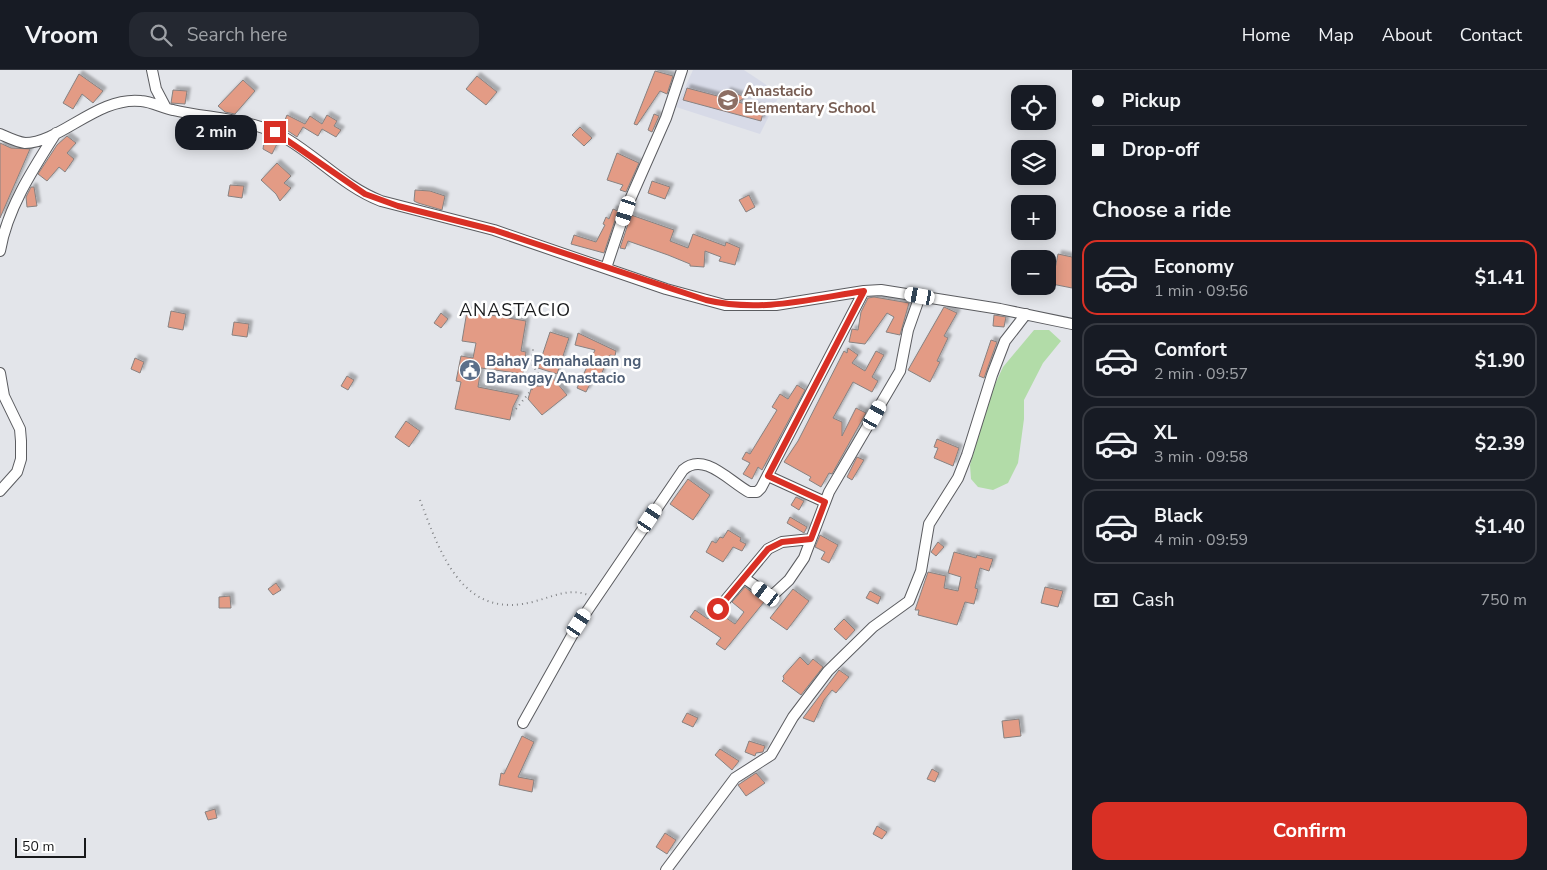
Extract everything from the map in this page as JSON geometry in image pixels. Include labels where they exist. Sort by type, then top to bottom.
[{"type":"street","points":[[152,70],[156,89],[166,108]]},
{"type":"street","points":[[606,268],[626,211],[666,118],[682,70]]},
{"type":"street","points":[[0,134],[25,143],[41,139],[99,110],[125,101],[152,102],[166,108],[236,121],[275,132],[365,194],[398,206],[494,230],[666,288],[725,305],[776,305],[881,290],[1026,314],[1072,324]]},
{"type":"street","points":[[0,251],[10,219],[30,172],[56,132]]},
{"type":"street","points":[[523,723],[595,598],[687,466],[703,463],[754,493],[761,488],[864,291]]},
{"type":"street","points":[[744,578],[766,594],[778,592],[804,558],[825,502],[900,371],[908,330],[920,296]]},
{"type":"street","points":[[666,870],[735,778],[771,755],[793,717],[828,671],[873,627],[909,601],[921,571],[929,524],[958,478],[1005,341],[1026,314]]},
{"type":"street","points":[[0,373],[4,396],[20,429],[21,441],[21,459],[17,472],[0,491]]},
{"type":"street","points":[[768,476],[825,502]]},
{"type":"street","points":[[718,609],[763,553],[774,545],[792,540],[811,539]]},
{"type":"path","points":[[516,409],[541,378],[532,364],[533,349]]},
{"type":"path","points":[[420,500],[435,539],[450,569],[462,585],[482,600],[502,606],[517,606],[564,592],[585,593],[595,598]]},
{"type":"shaded area","name":"Anastacio Elementary School","points":[[693,70],[744,70],[780,94],[760,134],[676,107]]},
{"type":"green space","points":[[1034,330],[1049,330],[1061,341],[1043,363],[1024,400],[1024,419],[1018,463],[1008,483],[993,490],[978,487],[971,479],[970,465],[991,393],[1003,367]]},
{"type":"building","points":[[655,71],[673,76],[667,94],[660,91],[637,125],[634,124]]},
{"type":"building","points":[[79,74],[103,91],[93,103],[82,94],[73,109],[63,103]]},
{"type":"building","points":[[477,76],[497,92],[486,105],[466,89]]},
{"type":"building","points":[[243,80],[255,91],[235,114],[225,112],[218,106]]},
{"type":"building","points":[[687,88],[725,98],[727,91],[746,97],[738,102],[764,109],[761,121],[683,100]]},
{"type":"building","points":[[173,90],[187,91],[185,104],[171,103]]},
{"type":"building","points":[[654,114],[659,116],[652,132],[648,130]]},
{"type":"building","points":[[287,115],[305,124],[310,116],[322,124],[327,115],[337,121],[334,126],[341,130],[336,137],[322,129],[318,136],[303,127],[297,137],[282,127]]},
{"type":"building","points":[[191,121],[203,122],[194,138],[184,133]]},
{"type":"building","points":[[206,123],[233,127],[233,132],[208,134]]},
{"type":"building","points":[[580,127],[592,138],[584,146],[572,135]]},
{"type":"building","points":[[240,131],[252,133],[248,149],[236,147]]},
{"type":"building","points":[[67,136],[76,143],[67,153],[74,159],[65,172],[59,167],[47,181],[38,174],[57,145]]},
{"type":"building","points":[[265,136],[278,142],[272,154],[263,149]]},
{"type":"building","points":[[0,143],[11,148],[30,149],[0,218]]},
{"type":"building","points":[[617,153],[639,163],[626,192],[620,190],[623,185],[607,180]]},
{"type":"building","points":[[277,163],[291,176],[284,183],[291,188],[280,201],[276,194],[261,180]]},
{"type":"building","points":[[652,181],[670,187],[665,199],[648,193]]},
{"type":"building","points":[[230,185],[244,186],[242,198],[228,196]]},
{"type":"building","points":[[31,187],[34,187],[37,206],[27,207],[26,197]]},
{"type":"building","points":[[415,190],[430,191],[445,196],[442,210],[414,201]]},
{"type":"building","points":[[749,195],[755,207],[746,212],[739,200]]},
{"type":"building","points":[[613,209],[618,211],[604,253],[571,244],[574,235],[596,242],[605,225],[603,224],[606,217],[609,219]]},
{"type":"building","points":[[631,215],[674,230],[670,241],[688,248],[693,234],[725,246],[726,242],[740,248],[735,265],[719,261],[721,257],[705,251],[704,267],[690,266],[690,264],[668,255],[628,241],[625,249],[620,248]]},
{"type":"building","points":[[1058,254],[1072,257],[1072,288],[1056,285]]},
{"type":"building","points":[[874,297],[909,303],[900,335],[886,332],[894,317],[887,313],[865,344],[849,342],[852,329],[858,330],[861,312],[868,298]]},
{"type":"building","points":[[944,307],[957,313],[944,336],[948,338],[937,361],[940,362],[930,382],[908,370]]},
{"type":"building","points":[[171,311],[186,314],[183,330],[168,327]]},
{"type":"building","points":[[467,311],[526,321],[521,351],[526,352],[523,374],[481,368],[478,387],[519,395],[513,407],[510,420],[455,409],[461,382],[456,381],[461,356],[473,358],[476,343],[462,341]]},
{"type":"building","points":[[441,313],[448,319],[441,328],[434,323]]},
{"type":"building","points":[[994,315],[1006,317],[1004,327],[993,326]]},
{"type":"building","points":[[234,322],[249,324],[247,337],[232,335]]},
{"type":"building","points":[[550,332],[569,338],[557,374],[538,368]]},
{"type":"building","points":[[578,333],[616,351],[615,356],[610,355],[600,377],[598,376],[594,383],[591,382],[586,392],[577,388],[595,350],[575,345]]},
{"type":"building","points":[[991,340],[997,342],[984,378],[979,376]]},
{"type":"building","points":[[848,348],[858,355],[852,363],[865,371],[876,351],[884,355],[872,377],[878,381],[872,392],[853,382],[833,418],[842,422],[842,436],[856,408],[866,413],[832,474],[829,473],[821,487],[809,480],[811,477],[784,462],[798,441],[844,351],[847,353]]},
{"type":"building","points":[[135,358],[144,362],[140,373],[131,369]]},
{"type":"building","points":[[347,376],[354,380],[348,390],[341,386]]},
{"type":"building","points":[[552,377],[567,395],[542,415],[528,399],[532,386],[541,386]]},
{"type":"building","points":[[797,385],[805,390],[762,470],[758,467],[752,479],[743,474],[750,463],[742,459],[746,452],[750,454],[777,410],[772,407],[780,394],[788,399]]},
{"type":"building","points":[[406,421],[420,431],[409,447],[395,437]]},
{"type":"building","points":[[937,439],[959,448],[953,466],[934,458],[938,448],[934,447]]},
{"type":"building","points":[[857,457],[864,460],[852,480],[847,477]]},
{"type":"building","points":[[688,479],[710,495],[693,520],[670,504]]},
{"type":"building","points":[[796,497],[804,501],[799,510],[791,505]]},
{"type":"building","points":[[790,517],[807,527],[804,533],[787,523]]},
{"type":"building","points":[[728,530],[741,538],[740,541],[746,544],[742,551],[733,547],[723,562],[706,552],[712,541],[716,543],[720,537],[723,538]]},
{"type":"building","points":[[820,535],[838,545],[829,563],[821,559],[825,552],[815,547]]},
{"type":"building","points":[[938,542],[944,547],[936,556],[931,552]]},
{"type":"building","points":[[954,552],[976,558],[977,555],[993,559],[989,571],[980,568],[975,588],[978,589],[974,604],[965,602],[957,625],[918,615],[919,610],[915,610],[928,572],[946,576],[944,588],[958,591],[961,577],[948,573]]},
{"type":"building","points":[[276,583],[281,590],[273,595],[268,589]]},
{"type":"building","points":[[745,587],[764,602],[725,650],[716,644],[721,638],[690,617],[695,610],[708,619],[712,613],[716,616],[722,615],[735,624],[744,612],[732,602]]},
{"type":"building","points":[[1045,587],[1063,591],[1058,607],[1041,603]]},
{"type":"building","points":[[793,589],[809,601],[787,630],[770,618]]},
{"type":"building","points":[[870,591],[881,597],[878,604],[866,598]]},
{"type":"building","points":[[230,596],[231,608],[219,608],[219,597]]},
{"type":"building","points":[[844,619],[855,630],[846,640],[834,629]]},
{"type":"building","points":[[800,657],[808,665],[813,659],[823,667],[801,695],[782,681],[784,679],[783,676]]},
{"type":"building","points":[[839,670],[849,677],[836,693],[832,690],[824,700],[814,722],[803,718]]},
{"type":"building","points":[[687,713],[698,718],[693,727],[682,722]]},
{"type":"building","points":[[1019,719],[1021,736],[1004,738],[1002,721]]},
{"type":"building","points":[[522,736],[534,742],[518,777],[534,780],[532,792],[499,785],[501,773],[504,774]]},
{"type":"building","points":[[749,741],[765,746],[763,752],[756,753],[755,756],[745,752]]},
{"type":"building","points":[[720,749],[739,761],[732,770],[715,755]]},
{"type":"building","points":[[932,769],[939,773],[935,782],[927,779]]},
{"type":"building","points":[[756,773],[765,783],[746,796],[738,785]]},
{"type":"building","points":[[215,809],[217,818],[208,820],[205,812]]},
{"type":"building","points":[[877,826],[887,832],[882,839],[873,834]]},
{"type":"building","points":[[665,833],[676,840],[667,854],[656,847]]},
{"type":"place","name":"Anastacio Elementary School","points":[[728,100]]},
{"type":"place","name":"Bahay Pamahalaan ng Barangay Anastacio","points":[[470,370]]},
{"type":"district","name":"ANASTACIO","points":[[515,310]]},
{"type":"route","points":[[275,132],[301,148],[339,178],[365,194],[381,201],[494,230],[706,300],[725,305],[776,305],[864,291],[768,476],[825,502],[811,539],[782,542],[768,549],[718,609]]}]
